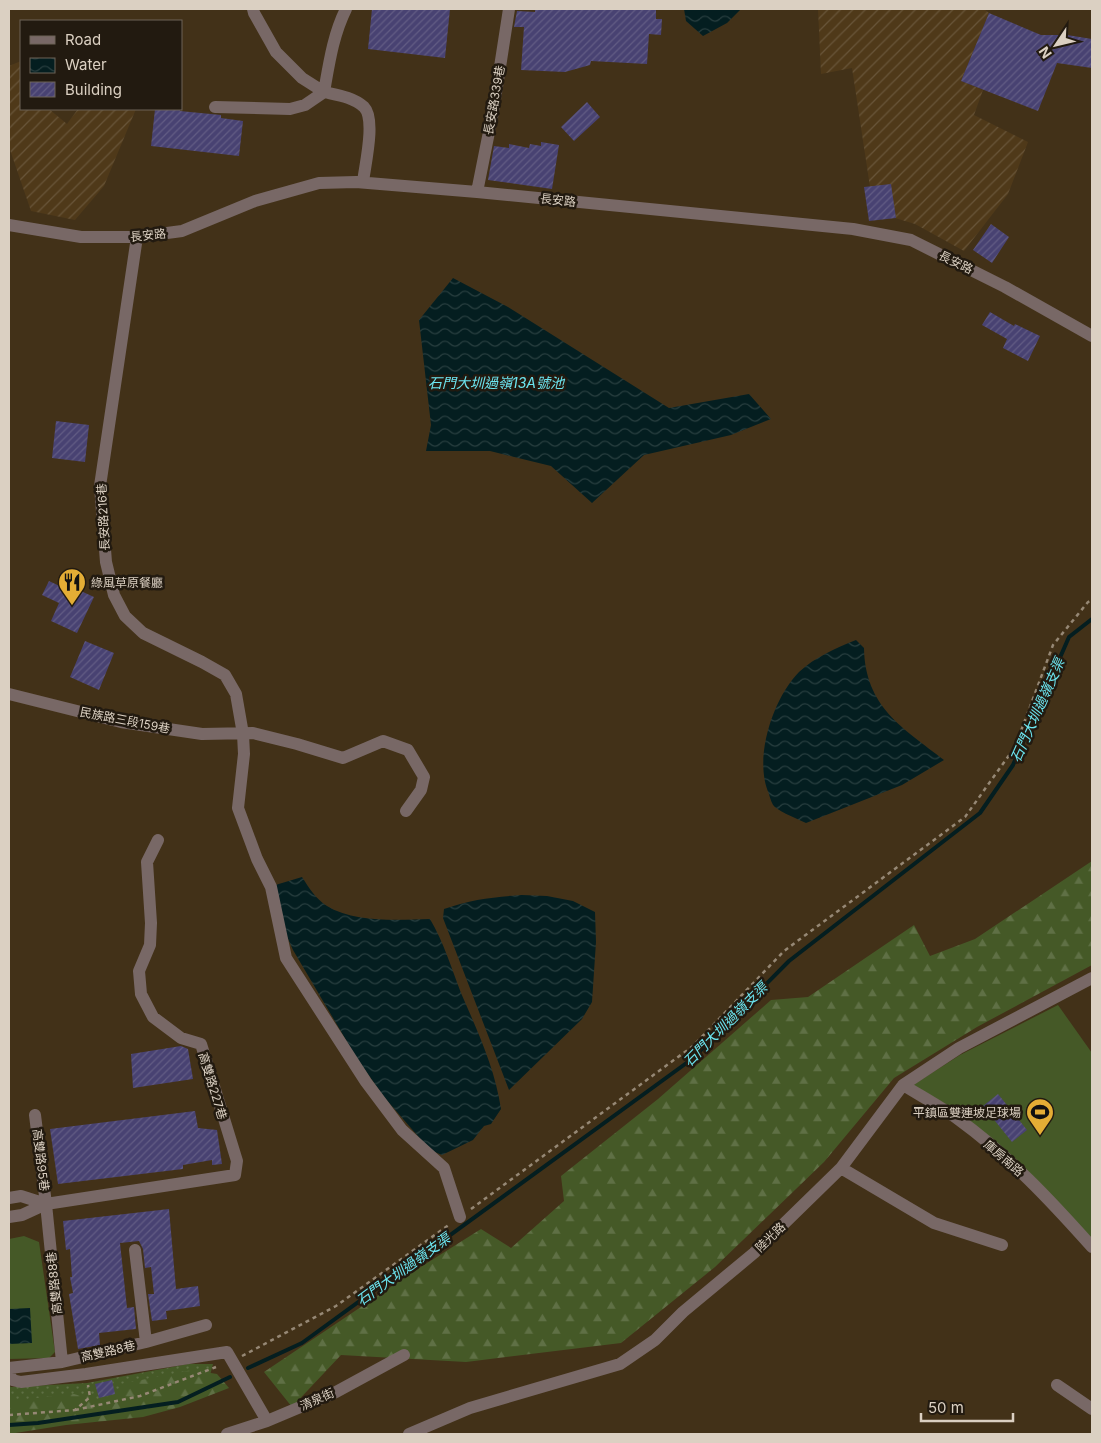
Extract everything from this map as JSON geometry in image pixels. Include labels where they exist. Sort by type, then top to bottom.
[{"type":"street","points":[[253,9],[276,52],[302,78],[324,92],[345,96],[364,107],[371,122],[363,182]]},
{"type":"street","points":[[215,107],[290,108],[305,105],[324,92],[330,57],[340,20],[346,9]]},
{"type":"street","name":"長安路339巷","points":[[477,192],[493,112],[509,9]]},
{"type":"street","name":"長安路","points":[[9,225],[81,237],[137,237],[182,231],[255,201],[319,183],[363,182],[853,229],[911,240],[1005,287],[1092,336]]},
{"type":"street","name":"長安路216巷","points":[[137,237],[100,486],[106,562],[114,595],[125,616],[143,633],[225,675],[236,694],[243,734],[244,754],[238,808],[257,859],[271,887],[286,958],[366,1082],[402,1130],[444,1168],[460,1217]]},
{"type":"street","name":"民族路三段159巷","points":[[9,694],[121,722],[202,734],[243,734],[253,732],[344,758],[383,741],[408,750],[424,777],[421,790],[406,811]]},
{"type":"street","name":"高雙路227巷","points":[[46,1204],[235,1175],[237,1161],[201,1044],[181,1038],[153,1017],[140,994],[140,972],[150,945],[151,923],[147,862],[158,840]]},
{"type":"street","name":"陸光路","points":[[409,1434],[470,1408],[620,1364],[655,1340],[683,1312],[754,1253],[841,1168],[902,1085],[959,1048],[1092,978]]},
{"type":"street","name":"庫房南路","points":[[902,1085],[958,1119],[1011,1162],[1042,1192],[1092,1247]]},
{"type":"street","name":"高雙路95巷","points":[[35,1115],[46,1204]]},
{"type":"street","points":[[841,1168],[934,1223],[1002,1245]]},
{"type":"street","points":[[9,1198],[21,1196],[46,1204]]},
{"type":"street","points":[[9,1217],[22,1215],[46,1204]]},
{"type":"street","name":"高雙路88巷","points":[[46,1204],[62,1362]]},
{"type":"street","points":[[135,1250],[146,1342]]},
{"type":"street","name":"高雙路8巷","points":[[9,1370],[62,1362],[146,1342],[206,1325]]},
{"type":"street","points":[[9,1370],[12,1380],[21,1382],[227,1352],[266,1421]]},
{"type":"street","name":"清泉街","points":[[227,1434],[266,1421],[336,1392],[404,1355]]},
{"type":"street","points":[[1057,1385],[1092,1409]]},
{"type":"path","points":[[9,1414],[75,1410],[140,1396],[232,1361],[336,1306],[693,1046],[784,951],[965,817],[1015,747],[1053,645],[1088,602],[1092,600]]},
{"type":"path","points":[[75,1410],[90,1397],[86,1374]]},
{"type":"shaded area","points":[[818,9],[984,9],[989,13],[961,81],[983,90],[974,115],[1028,142],[1008,194],[964,251],[915,224],[895,218],[891,184],[870,187],[852,68],[821,74]]},
{"type":"shaded area","points":[[20,61],[20,110],[50,110],[67,124],[77,110],[136,110],[104,186],[75,220],[31,211],[9,147],[9,66]]},
{"type":"green space","points":[[1092,861],[1092,965],[977,1027],[894,1078],[824,1162],[715,1267],[621,1343],[466,1362],[341,1355],[292,1407],[264,1372],[416,1270],[481,1229],[511,1248],[564,1201],[561,1176],[658,1099],[771,1000],[808,997],[914,925],[930,956],[975,939]]},
{"type":"green space","name":"平鎮區雙連坡足球場","points":[[1058,1005],[1092,1053],[1092,1241],[1016,1159],[959,1112],[913,1085],[960,1055]]},
{"type":"green space","points":[[24,1236],[39,1242],[55,1352],[49,1358],[9,1359],[9,1239]]},
{"type":"green space","points":[[188,1364],[213,1364],[209,1379],[9,1419],[9,1385],[11,1387],[87,1383]]},
{"type":"green space","points":[[192,1370],[217,1374],[229,1388],[180,1407],[143,1417],[66,1425],[9,1434],[9,1401],[74,1394],[94,1400],[118,1394],[121,1384]]},
{"type":"water","points":[[684,9],[741,9],[727,23],[703,36],[686,21]]},
{"type":"water","name":"石門大圳過嶺13A號池","points":[[453,278],[508,307],[669,408],[749,394],[771,419],[731,435],[644,455],[592,503],[551,466],[490,451],[426,451],[431,425],[419,320]]},
{"type":"water","points":[[856,640],[864,648],[866,668],[871,686],[879,701],[901,726],[944,760],[902,785],[806,823],[778,809],[771,801],[763,764],[768,730],[781,697],[799,672],[819,657]]},
{"type":"water","points":[[302,877],[319,900],[327,906],[350,915],[377,919],[430,919],[443,946],[485,1050],[501,1109],[491,1124],[484,1126],[473,1140],[442,1155],[430,1150],[384,1097],[356,1057],[293,950],[281,923],[272,886]]},
{"type":"water","points":[[522,895],[547,896],[573,901],[595,912],[596,942],[592,1002],[582,1019],[509,1090],[443,918],[444,909],[464,903]]},
{"type":"water","points":[[30,1308],[32,1343],[9,1344],[9,1309]]},
{"type":"building","points":[[372,9],[450,9],[445,58],[368,49]]},
{"type":"building","points":[[535,9],[656,9],[656,19],[662,19],[661,35],[649,34],[647,64],[591,61],[590,65],[565,72],[521,70],[524,27],[514,27],[517,11],[535,12]]},
{"type":"building","points":[[989,13],[1041,35],[1067,35],[1092,39],[1092,68],[1057,63],[1038,111],[961,81]]},
{"type":"building","points":[[587,102],[600,117],[574,141],[561,127]]},
{"type":"building","points":[[155,110],[180,110],[221,115],[221,118],[243,121],[239,156],[151,146]]},
{"type":"building","points":[[541,142],[559,145],[552,189],[488,180],[494,146],[509,148],[509,144],[529,148],[530,144],[541,146]]},
{"type":"building","points":[[891,184],[896,218],[869,221],[864,187]]},
{"type":"building","points":[[991,224],[1009,237],[992,263],[973,250]]},
{"type":"building","points":[[990,312],[1014,326],[1015,324],[1040,336],[1028,361],[1003,348],[1007,339],[982,325]]},
{"type":"building","points":[[56,421],[89,425],[85,462],[52,458]]},
{"type":"building","points":[[49,581],[70,591],[72,587],[94,597],[77,633],[51,621],[59,603],[42,595]]},
{"type":"building","points":[[85,641],[114,653],[99,690],[70,677]]},
{"type":"building","points":[[181,1046],[188,1049],[193,1079],[133,1088],[131,1054]]},
{"type":"building","points":[[998,1094],[1027,1130],[1012,1142],[983,1106]]},
{"type":"building","points":[[195,1111],[198,1128],[217,1130],[222,1164],[212,1165],[212,1160],[183,1165],[183,1169],[58,1184],[50,1129]]},
{"type":"building","points":[[169,1209],[176,1289],[198,1286],[200,1306],[166,1311],[167,1319],[152,1321],[148,1294],[154,1294],[151,1267],[145,1268],[143,1249],[139,1241],[120,1243],[127,1308],[134,1307],[136,1329],[99,1333],[100,1345],[78,1349],[69,1294],[73,1293],[70,1277],[72,1277],[70,1249],[66,1250],[63,1221]]},
{"type":"building","points":[[112,1380],[115,1394],[99,1398],[95,1384]]},
{"type":"waterway","name":"石門大圳過嶺支渠","points":[[248,1368],[302,1343],[692,1059],[789,961],[980,813],[1013,765],[1069,637],[1092,619]]},
{"type":"waterway","name":"石門大圳過嶺支渠","points":[[9,1425],[38,1423],[178,1402],[230,1377]]},
{"type":"place","name":"綠風草原餐廳","points":[[72,606]]},
{"type":"place","name":"平鎮區雙連坡足球場","points":[[1040,1136]]}]
